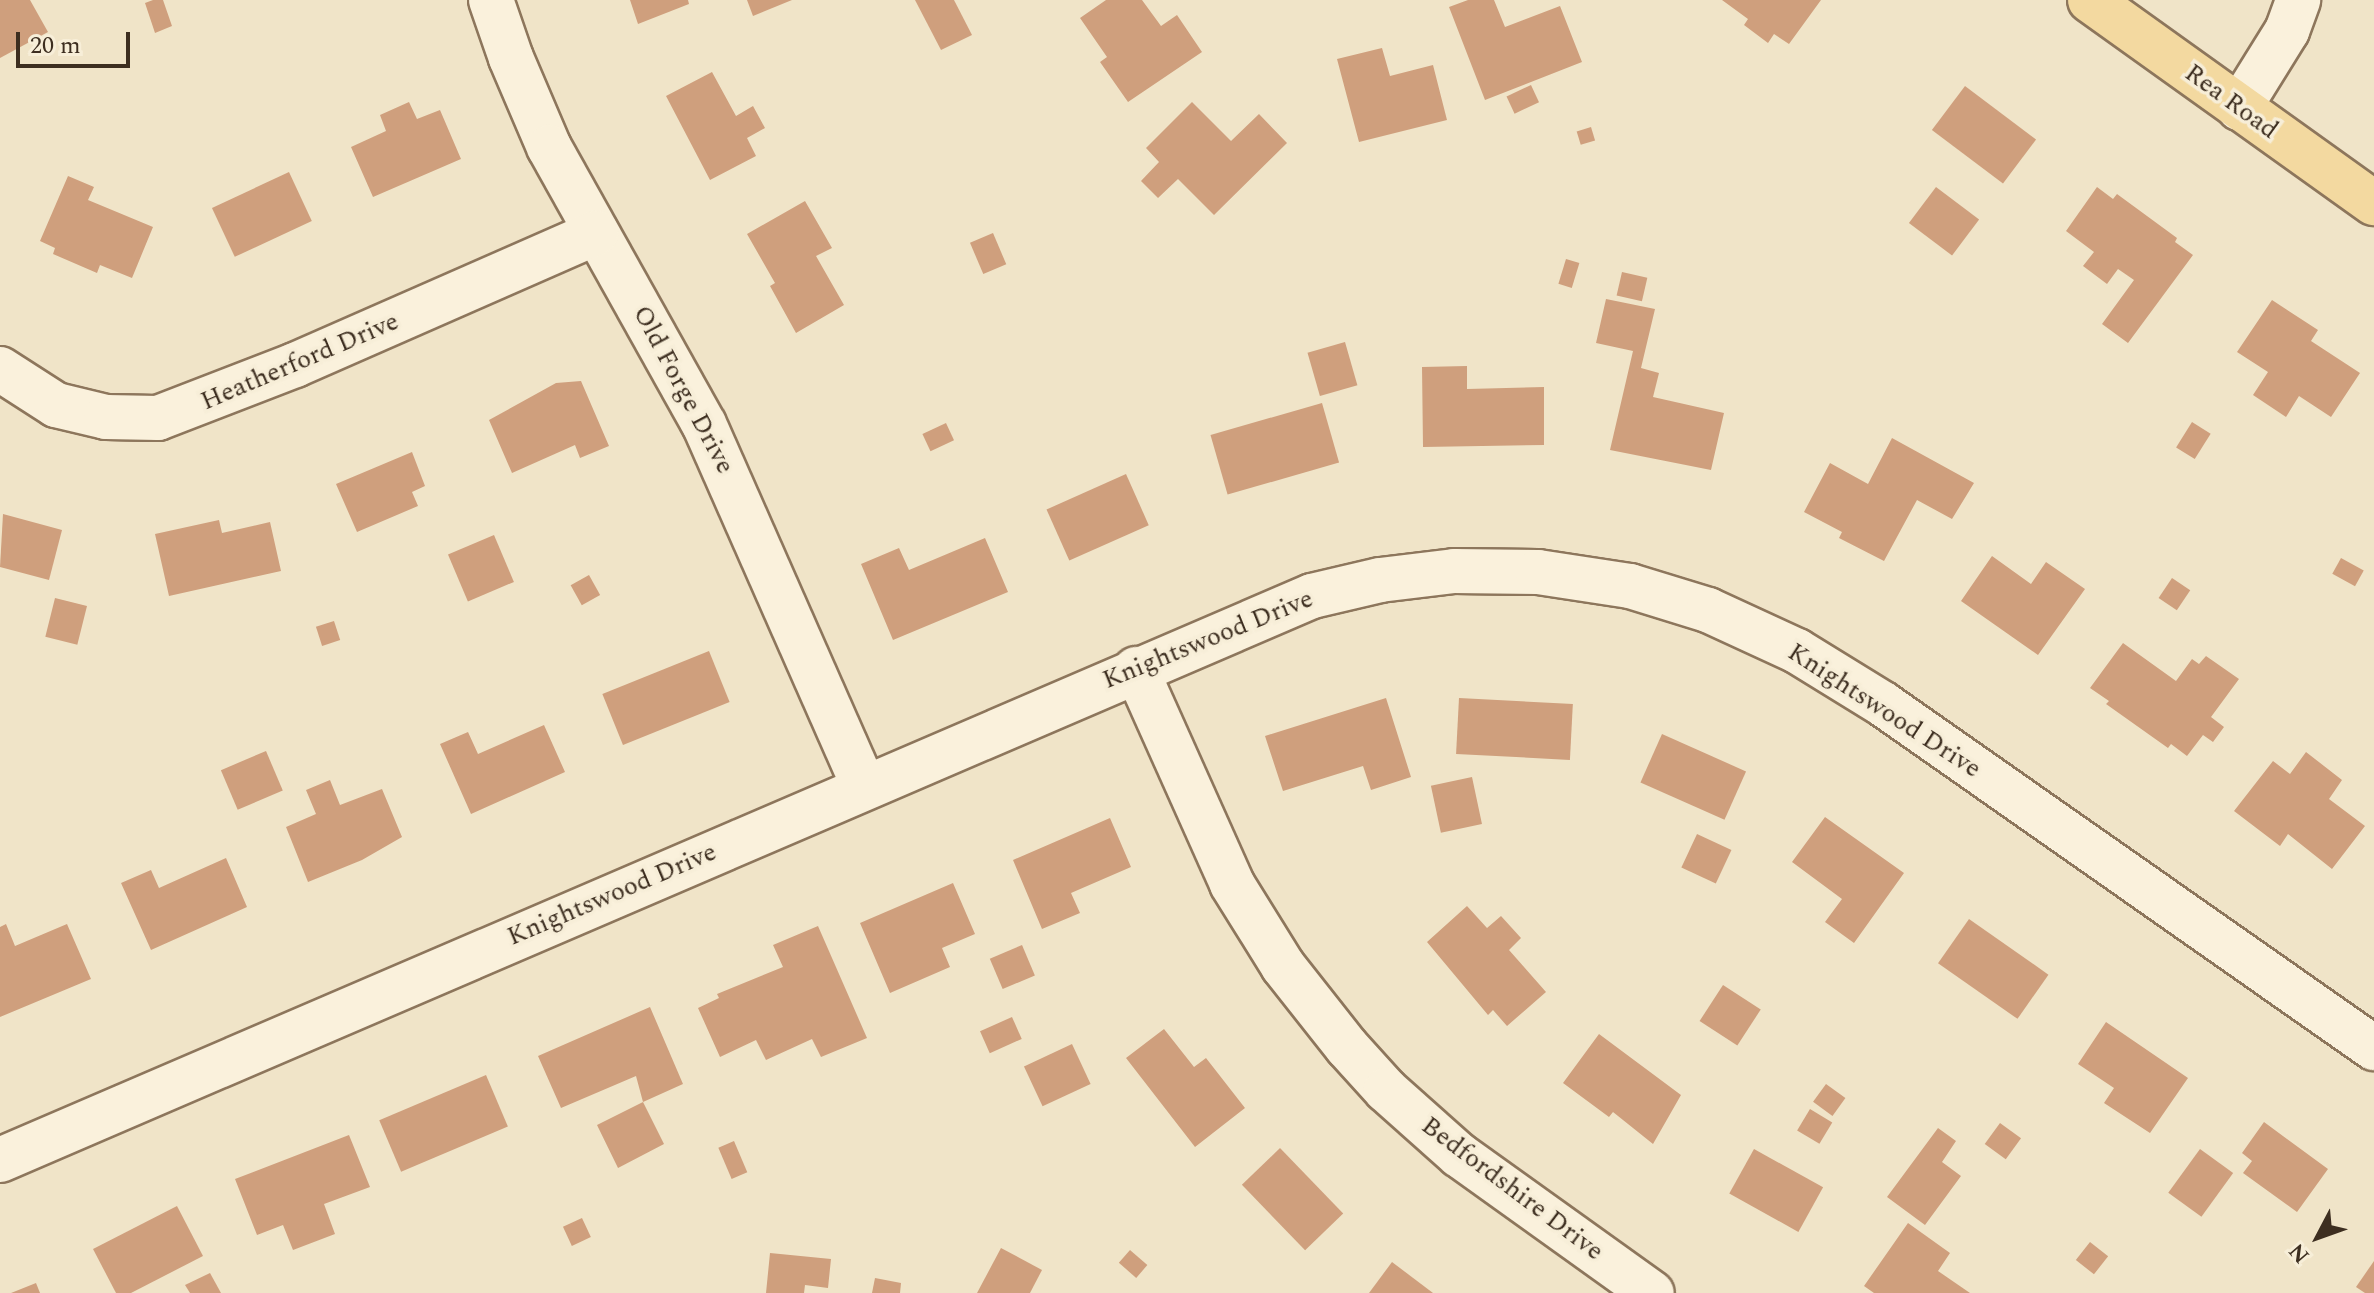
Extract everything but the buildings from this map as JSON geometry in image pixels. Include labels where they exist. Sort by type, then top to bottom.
[{"type":"main road","name":"Rea Road","points":[[2090,0],[2374,203]]},
{"type":"street","name":"Old Forge Drive","points":[[491,0],[549,147],[704,424],[864,786]]},
{"type":"street","points":[[2239,108],[2287,31],[2298,0]]},
{"type":"street","name":"Heatherford Drive","points":[[0,369],[56,405],[106,417],[158,418],[295,365],[596,233]]},
{"type":"street","name":"Knightswood Drive","points":[[0,1160],[1136,669],[1312,596],[1380,580],[1454,571],[1538,572],[1602,580],[1671,597],[1708,610],[1797,651],[1883,704],[2374,1048]]},
{"type":"street","name":"Bedfordshire Drive","points":[[1136,669],[1232,884],[1283,966],[1347,1047],[1386,1090],[1459,1155],[1652,1293]]}]
